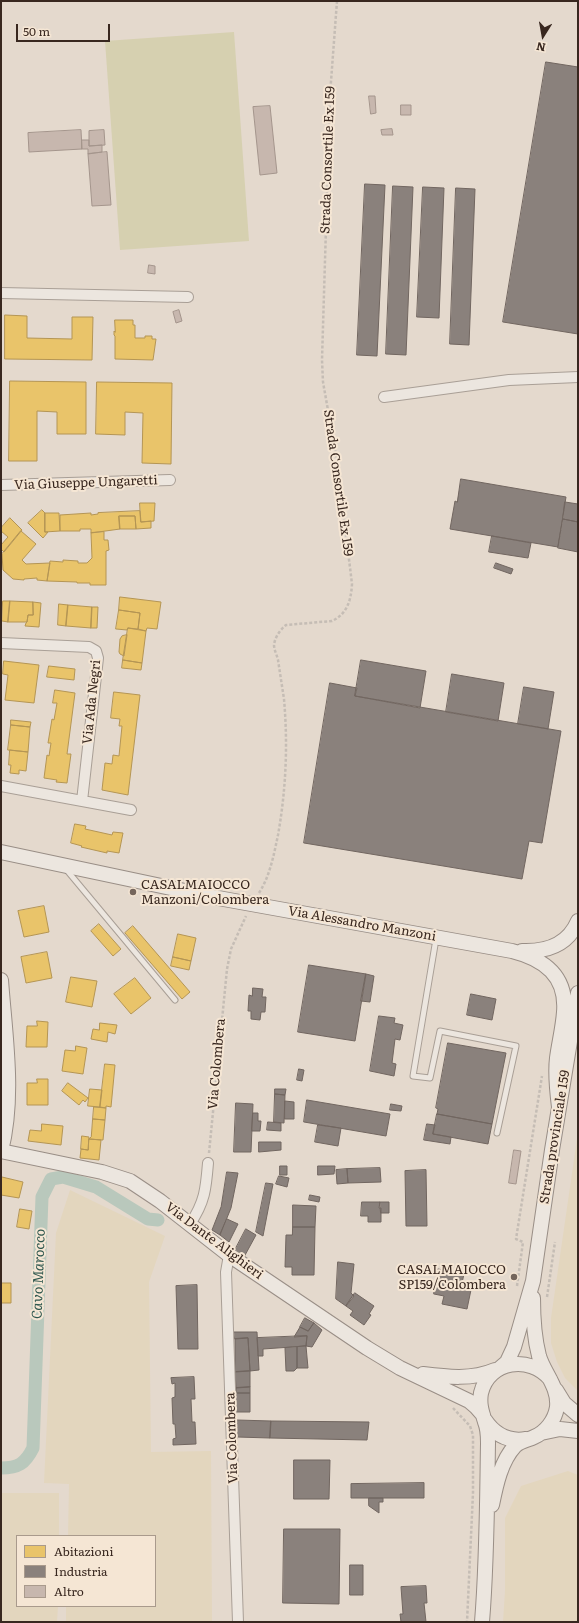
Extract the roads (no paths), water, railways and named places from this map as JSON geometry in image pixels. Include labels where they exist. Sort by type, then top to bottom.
[{"type":"street","points":[[1,293],[188,297]]},
{"type":"street","points":[[384,397],[509,380],[578,377]]},
{"type":"street","name":"Via Giuseppe Ungaretti","points":[[1,485],[170,480]]},
{"type":"street","name":"Via Ada Negri","points":[[1,643],[88,647],[96,651],[98,658],[82,801]]},
{"type":"street","points":[[1,786],[131,810]]},
{"type":"street","name":"Via Alessandro Manzoni","points":[[1,853],[218,898],[512,951]]},
{"type":"street","points":[[512,951],[537,951],[554,947],[568,938],[578,921]]},
{"type":"street","points":[[512,951],[533,958],[548,968],[558,981],[564,996],[564,1014],[556,1067],[559,1107]]},
{"type":"street","points":[[1,980],[8,1085],[8,1118],[1,1151]]},
{"type":"street","name":"Strada provinciale 159","points":[[482,1622],[488,1525],[487,1436],[480,1400],[482,1390],[489,1377],[507,1362],[514,1347],[533,1281],[578,993]]},
{"type":"street","name":"Via Dante Alighieri","points":[[1,1151],[117,1176],[130,1182],[148,1192],[228,1255],[383,1358],[469,1401],[476,1406],[483,1416]]},
{"type":"street","points":[[190,1224],[206,1193],[208,1163]]},
{"type":"street","name":"Via Colombera","points":[[228,1255],[226,1272],[238,1622]]},
{"type":"street","name":"Strada provinciale 159","points":[[488,1525],[497,1484],[506,1461],[515,1446],[548,1427],[555,1414],[557,1401],[552,1384],[542,1365],[537,1342],[533,1308],[533,1281]]},
{"type":"street","points":[[499,1369],[513,1364],[526,1364],[539,1369],[552,1384],[564,1403],[578,1415]]},
{"type":"street","name":"Via Dante Alighieri","points":[[411,1372],[461,1377],[482,1375],[499,1369]]},
{"type":"street","points":[[483,1416],[492,1429],[503,1437],[516,1440],[554,1429],[578,1430]]},
{"type":"street","name":"Strada provinciale 159","points":[[484,1597],[486,1622]]},
{"type":"lane","points":[[63,866],[175,1000]]},
{"type":"lane","points":[[436,938],[413,1076],[430,1078],[440,1031],[516,1046],[497,1133]]},
{"type":"waterway","name":"Cavo Marocco","points":[[1,1468],[12,1467],[20,1464],[27,1458],[33,1448],[42,1197],[51,1179],[63,1177],[96,1187],[148,1219],[158,1220]]},
{"type":"place","name":"CASALMAIOCCO Manzoni/Colombera","points":[[133,892]]},
{"type":"place","name":"CASALMAIOCCO SP159/Colombera","points":[[514,1277]]}]
